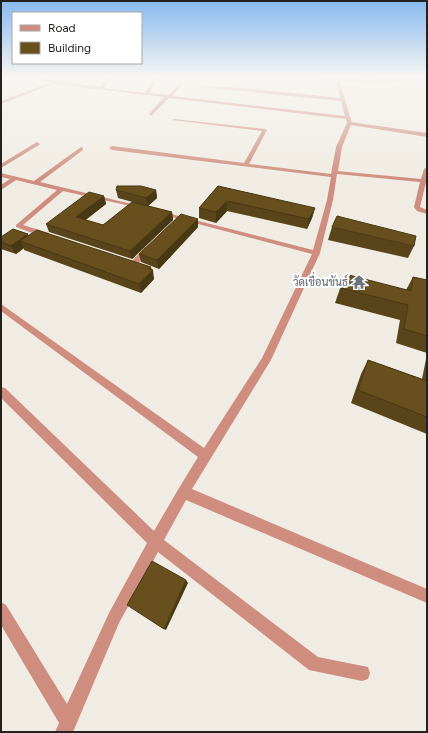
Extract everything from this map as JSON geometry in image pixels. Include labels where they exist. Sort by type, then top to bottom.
[{"type":"street","points":[[283,112],[349,121],[427,135]]},
{"type":"street","points":[[66,727],[114,618],[183,492],[266,360],[316,253],[330,200],[339,147],[349,121],[347,112]]},
{"type":"street","points":[[174,120],[265,130],[246,164]]},
{"type":"street","points":[[1,166],[37,144]]},
{"type":"street","points":[[112,148],[335,174],[423,181]]},
{"type":"street","points":[[35,183],[81,149]]},
{"type":"street","points":[[427,169],[417,207],[419,210],[427,212]]},
{"type":"street","points":[[1,175],[62,189],[177,220],[316,253]]},
{"type":"street","points":[[1,188],[15,178]]},
{"type":"street","points":[[54,238],[15,228],[62,189]]},
{"type":"street","points":[[118,260],[137,266],[154,244]]},
{"type":"street","points":[[1,307],[206,456]]},
{"type":"street","points":[[1,391],[155,541],[315,664],[362,673]]},
{"type":"street","points":[[183,492],[427,596]]},
{"type":"street","points":[[1,610],[66,727]]},
{"type":"building","points":[[117,186],[141,186],[156,190],[146,198],[116,190]]},
{"type":"building","points":[[218,186],[315,208],[309,219],[227,201],[216,212],[199,208]]},
{"type":"building","points":[[89,192],[104,196],[76,217],[103,225],[132,202],[172,212],[130,251],[46,224]]},
{"type":"building","points":[[181,214],[198,219],[157,260],[139,254]]},
{"type":"building","points":[[337,216],[416,236],[414,246],[332,227]]},
{"type":"building","points":[[13,229],[28,234],[11,246],[1,242],[1,237]]},
{"type":"building","points":[[37,230],[151,267],[149,269],[153,270],[139,284],[20,241]]},
{"type":"building","points":[[345,274],[411,291],[413,277],[427,280],[427,336],[404,329],[408,305],[341,288]]},
{"type":"building","points":[[368,360],[427,381],[427,417],[358,390]]},
{"type":"building","points":[[152,561],[186,580],[164,629],[127,605]]},
{"type":"place","name":"วัดเขื่อนขันธ์","points":[[359,282]]}]
